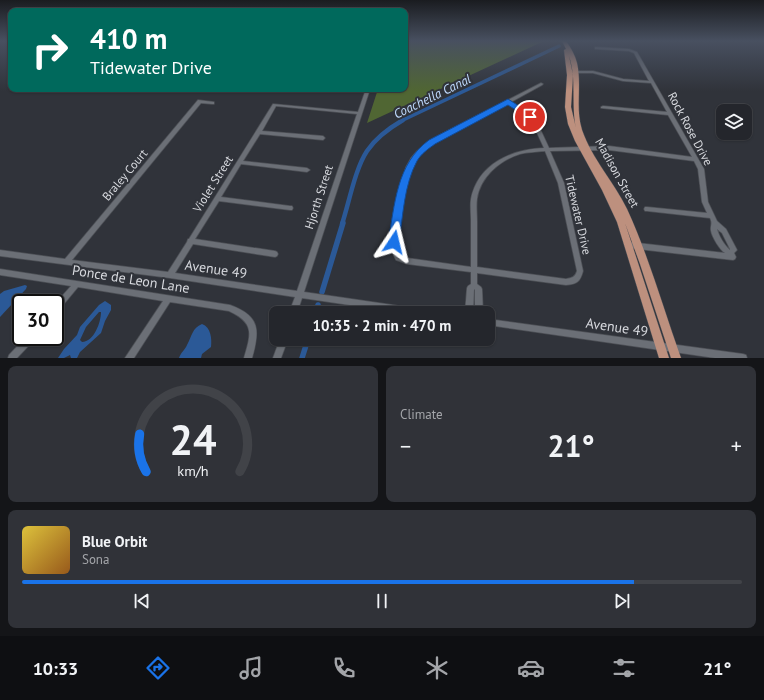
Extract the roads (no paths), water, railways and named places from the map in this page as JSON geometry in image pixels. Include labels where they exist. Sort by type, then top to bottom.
[{"type":"main road","name":"Madison Street","points":[[567,58],[570,82],[568,114],[572,129],[617,196],[633,245],[674,353]]},
{"type":"main road","name":"Madison Street","points":[[571,58],[577,72],[576,117],[585,148]]},
{"type":"main road","name":"Madison Street","points":[[633,245],[664,358]]},
{"type":"street","name":"Rock Rose Drive","points":[[633,245],[732,255],[724,249],[714,230],[715,223],[705,202],[701,169],[637,58]]},
{"type":"street","points":[[577,72],[623,80],[651,82]]},
{"type":"street","points":[[475,270],[406,261],[398,258],[394,253],[394,242],[405,178],[413,160],[421,150],[432,142],[541,84]]},
{"type":"street","name":"Hjorth Street","points":[[296,306],[367,92]]},
{"type":"street","name":"Braley Court","points":[[66,262],[200,101],[212,103]]},
{"type":"street","name":"Tidewater Drive","points":[[475,270],[566,282],[574,281],[578,278],[580,271],[561,184],[534,121],[508,102]]},
{"type":"street","name":"Violet Street","points":[[170,275],[275,105],[359,113]]},
{"type":"street","points":[[603,107],[670,114]]},
{"type":"street","points":[[258,132],[323,138]]},
{"type":"street","points":[[469,306],[470,288],[474,285],[475,270],[474,199],[484,176],[496,164],[519,153],[585,148],[609,148],[638,153],[695,159]]},
{"type":"street","points":[[240,162],[307,170]]},
{"type":"street","points":[[216,199],[290,208]]},
{"type":"street","points":[[647,209],[712,216]]},
{"type":"street","points":[[190,242],[274,254]]},
{"type":"street","name":"Avenue 49","points":[[0,253],[170,275],[380,306]]},
{"type":"street","name":"Ponce de Leon Lane","points":[[0,272],[230,308],[246,316],[251,324],[254,335],[248,358]]},
{"type":"street","points":[[64,299],[77,284]]},
{"type":"street","points":[[474,285],[479,289],[479,306]]},
{"type":"street","points":[[129,358],[169,298]]},
{"type":"street","points":[[469,299],[479,300]]},
{"type":"street","name":"Avenue 49","points":[[495,323],[661,347],[674,353],[743,358]]},
{"type":"street","points":[[12,358],[23,346]]},
{"type":"street","points":[[277,358],[281,346]]},
{"type":"water","points":[[25,285],[27,286],[21,294],[12,294],[12,304],[0,317],[0,294],[4,291]]},
{"type":"water","points":[[105,301],[111,305],[111,310],[101,333],[80,352],[77,358],[71,358],[70,355],[64,358],[58,358],[77,335],[80,327],[99,305]],"holes":[[[99,312],[101,312],[100,321],[96,331],[90,339],[82,342],[80,340],[86,327]]]},
{"type":"water","points":[[202,324],[209,330],[211,347],[202,354],[201,358],[179,358],[194,330]]},
{"type":"waterway","name":"Coachella Canal","points":[[403,120],[534,58]]},
{"type":"waterway","name":"Coachella Canal","points":[[342,224],[359,167],[367,151],[374,142],[393,126],[403,120]]},
{"type":"waterway","name":"Coachella Canal","points":[[322,292],[343,223]]},
{"type":"waterway","name":"Coachella Canal","points":[[302,358],[306,346]]}]
